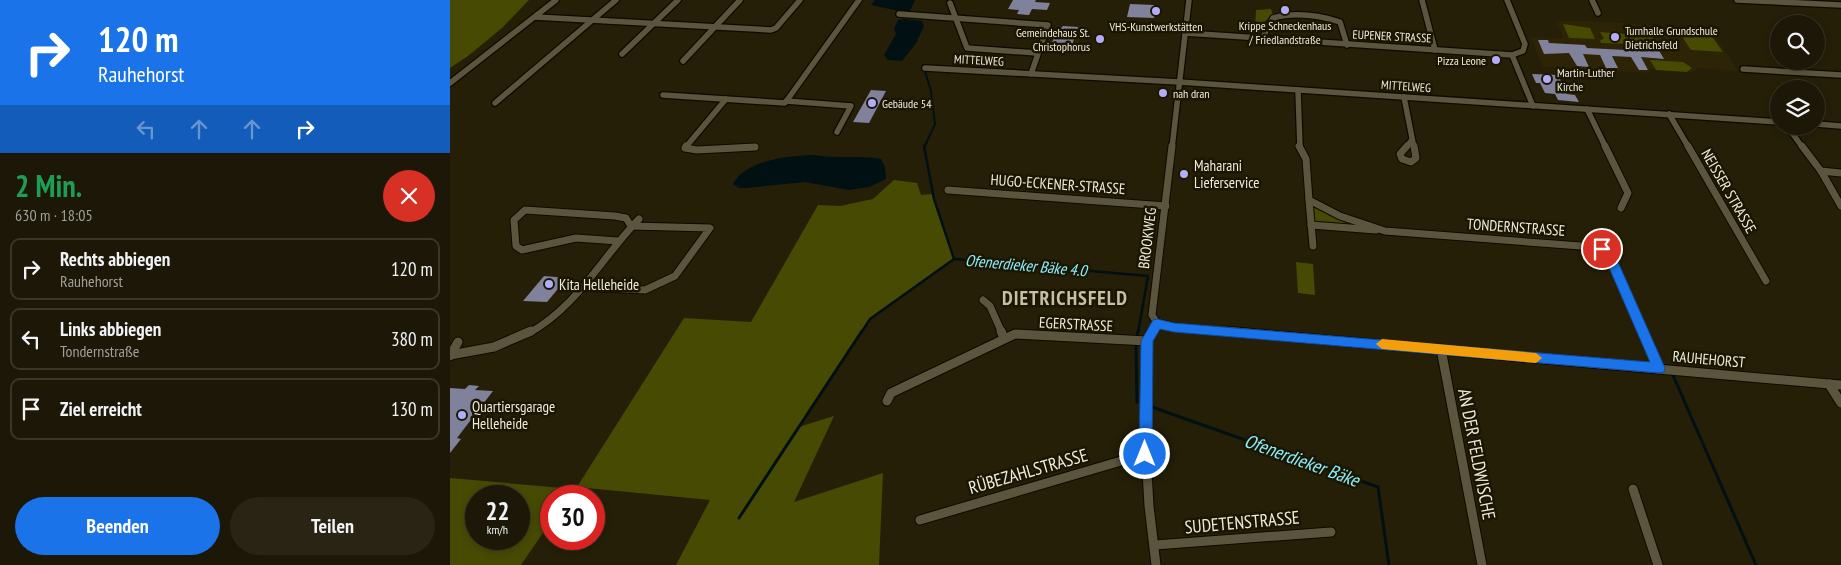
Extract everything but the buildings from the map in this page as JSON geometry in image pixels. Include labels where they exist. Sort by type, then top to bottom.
[{"type":"street","points":[[450,83],[556,0]]},
{"type":"street","points":[[495,103],[616,0]]},
{"type":"street","points":[[622,54],[678,0]]},
{"type":"street","points":[[683,61],[740,0]]},
{"type":"street","points":[[535,17],[771,30],[776,28],[800,0]]},
{"type":"street","points":[[786,102],[859,0]]},
{"type":"street","name":"BROOKWEG","points":[[1157,324],[1152,315],[1189,0]]},
{"type":"street","points":[[1422,0],[1435,50]]},
{"type":"street","points":[[1507,0],[1525,44],[1523,51],[1512,55],[1533,106]]},
{"type":"street","points":[[1592,0],[1598,12]]},
{"type":"street","points":[[1736,0],[1841,5]]},
{"type":"street","points":[[950,3],[967,48],[1038,53]]},
{"type":"street","points":[[899,14],[1048,25],[1031,74]]},
{"type":"street","points":[[1263,37],[1273,18],[1284,15],[1305,16],[1340,22],[1347,45]]},
{"type":"street","name":"EUPENER STRASSE","points":[[1185,32],[1347,45],[1512,55]]},
{"type":"street","name":"MITTELWEG","points":[[925,68],[1179,82],[1770,121]]},
{"type":"street","points":[[1743,69],[1841,75]]},
{"type":"street","points":[[1298,90],[1299,146],[1306,159],[1313,246]]},
{"type":"street","points":[[663,94],[851,106],[837,132]]},
{"type":"street","points":[[1404,97],[1412,140]]},
{"type":"street","points":[[726,99],[685,148],[697,150],[755,147]]},
{"type":"street","points":[[1588,109],[1628,194],[1621,208]]},
{"type":"street","name":"NEISSER STRASSE","points":[[1669,114],[1766,281]]},
{"type":"street","points":[[1825,125],[1841,126]]},
{"type":"street","points":[[1794,135],[1821,172],[1841,206]]},
{"type":"street","points":[[1821,172],[1841,173]]},
{"type":"street","name":"HUGO-ECKENER-STRASSE","points":[[948,190],[1166,206]]},
{"type":"street","name":"TONDERNSTRASSE","points":[[1309,200],[1340,216],[1385,230]]},
{"type":"street","points":[[618,241],[576,238],[522,250],[516,246],[514,220],[525,210],[615,216],[626,218],[631,226]]},
{"type":"street","points":[[450,356],[474,353],[522,336],[558,314],[639,218]]},
{"type":"street","name":"TONDERNSTRASSE","points":[[1311,225],[1602,249],[1608,253],[1659,368]]},
{"type":"street","points":[[582,287],[645,290],[675,276],[710,228],[631,226]]},
{"type":"street","points":[[983,300],[990,306],[1004,338]]},
{"type":"street","points":[[1156,565],[1145,454],[1147,341],[1157,324]]},
{"type":"street","name":"RAUHEHORST","points":[[1157,324],[1841,385]]},
{"type":"street","name":"EGERSTRASSE","points":[[887,401],[891,393],[1015,334],[1147,341]]},
{"type":"street","points":[[450,356],[458,342]]},
{"type":"street","name":"AN DER FELDWISCHE","points":[[1441,349],[1482,565]]},
{"type":"street","points":[[1829,384],[1841,403]]},
{"type":"street","name":"RÜBEZAHLSTRASSE","points":[[920,520],[1145,454]]},
{"type":"street","points":[[1633,489],[1658,565]]},
{"type":"street","name":"SUDETENSTRASSE","points":[[1155,546],[1331,532]]},
{"type":"shaded area","points":[[450,0],[529,0],[502,28],[450,68]]},
{"type":"shaded area","points":[[875,0],[915,0],[909,13],[871,5]]},
{"type":"shaded area","points":[[1271,9],[1273,15],[1265,21],[1262,31],[1255,31],[1256,10]]},
{"type":"shaded area","points":[[898,20],[922,21],[924,26],[916,43],[902,61],[888,60],[884,55],[896,34],[894,29]]},
{"type":"shaded area","points":[[1556,21],[1592,21],[1711,29],[1738,71],[1696,68],[1697,70],[1690,72],[1650,69],[1652,73],[1543,67],[1530,37],[1563,38]]},
{"type":"shaded area","points":[[1563,24],[1590,28],[1595,39],[1569,38]]},
{"type":"shaded area","points":[[1056,25],[1084,27],[1078,46],[1047,44]]},
{"type":"shaded area","points":[[1624,27],[1648,28],[1654,39],[1644,39],[1639,42],[1631,40]]},
{"type":"shaded area","points":[[1677,29],[1708,31],[1723,52],[1691,50]]},
{"type":"shaded area","name":"Turnhalle Grundschule Dietrichsfeld","points":[[1600,32],[1625,34],[1632,44],[1601,43],[1600,40],[1604,39]]},
{"type":"shaded area","points":[[1650,60],[1683,62],[1692,68],[1687,72],[1656,70]]},
{"type":"shaded area","points":[[815,155],[881,159],[885,168],[886,179],[869,187],[849,190],[805,182],[746,188],[739,188],[733,184],[739,176],[758,164],[793,156]]},
{"type":"shaded area","points":[[894,180],[917,183],[921,195],[933,194],[954,259],[870,319],[799,427],[834,416],[794,502],[883,473],[879,565],[676,565],[710,500],[605,490],[605,485],[578,485],[684,318],[751,322],[818,205],[840,206],[873,199]]},
{"type":"shaded area","points":[[1309,200],[1340,216],[1385,231],[1311,225]]},
{"type":"shaded area","points":[[1296,262],[1313,264],[1315,295],[1298,293]]},
{"type":"shaded area","points":[[450,478],[528,485],[465,485],[465,550],[530,550],[530,485],[540,486],[540,537],[521,565],[450,565]]},
{"type":"waterway","name":"Ofenerdieker Bäke 4.0","points":[[923,65],[931,91],[935,124],[924,147]]},
{"type":"waterway","name":"Ofenerdieker Bäke 4.0","points":[[924,147],[934,199],[954,259]]},
{"type":"waterway","points":[[861,333],[870,319],[954,259]]},
{"type":"waterway","name":"Ofenerdieker Bäke 4.0","points":[[954,259],[1148,276],[1138,333]]},
{"type":"waterway","points":[[739,518],[862,331]]},
{"type":"waterway","name":"Ofenerdieker Bäke 4.0","points":[[1137,337],[1138,331]]},
{"type":"waterway","name":"Ofenerdieker Bäke","points":[[1136,346],[1137,402]]},
{"type":"waterway","points":[[1672,373],[1756,565]]},
{"type":"waterway","name":"Ofenerdieker Bäke","points":[[1152,407],[1378,487],[1389,565]]},
{"type":"slow traffic","points":[[1382,344],[1536,358]]},
{"type":"place","name":"Krippe Schneckenhaus / Friedlandstraße","points":[[1285,10]]},
{"type":"place","name":"VHS-Kunstwerkstätten","points":[[1156,11]]},
{"type":"place","name":"Turnhalle Grundschule Dietrichsfeld","points":[[1615,37]]},
{"type":"place","name":"Gemeindehaus St. Christophorus","points":[[1100,39]]},
{"type":"place","name":"Pizza Leone","points":[[1496,60]]},
{"type":"place","name":"Martin-Luther Kirche","points":[[1547,79]]},
{"type":"place","name":"nah dran","points":[[1163,93]]},
{"type":"place","name":"Gebäude 54","points":[[872,103]]},
{"type":"place","name":"Maharani Lieferservice","points":[[1184,174]]},
{"type":"place","name":"Kita Helleheide","points":[[549,284]]},
{"type":"place","name":"Quartiersgarage Helleheide","points":[[462,415]]},
{"type":"district","name":"DIETRICHSFELD","points":[[1065,298]]},
{"type":"route","points":[[1145,454],[1147,341],[1157,324],[1174,327],[1659,368],[1624,286],[1608,253],[1602,249]]}]
